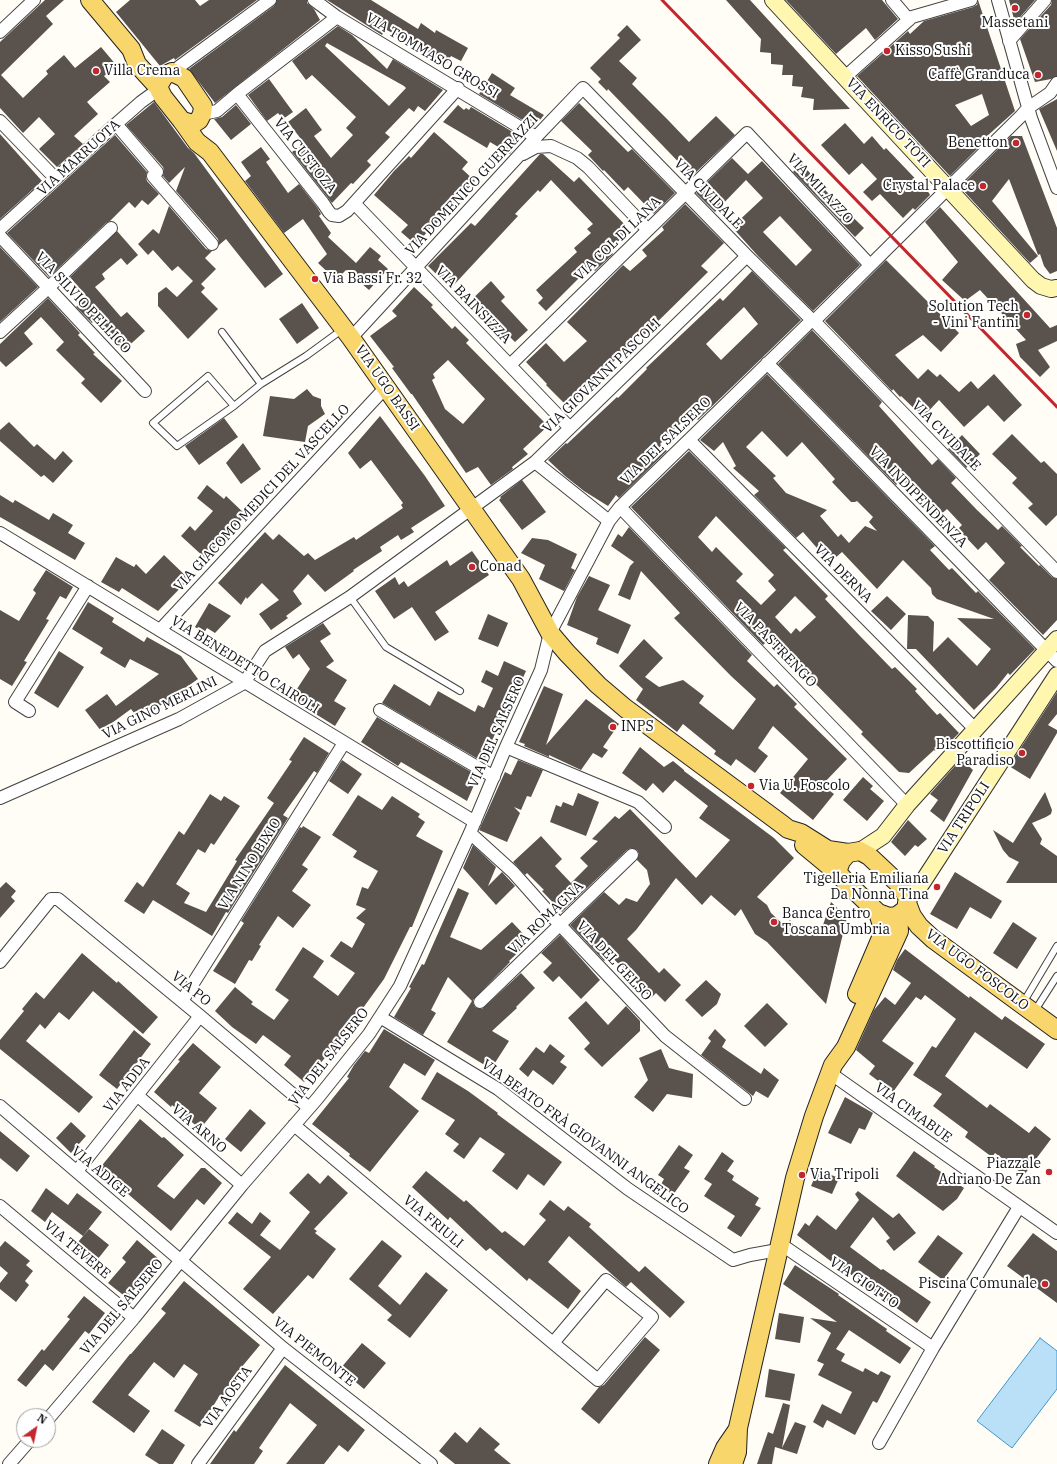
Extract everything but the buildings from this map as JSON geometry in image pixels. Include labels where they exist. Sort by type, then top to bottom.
[{"type":"main road","points":[[90,0],[131,49],[144,57],[163,81],[163,97],[195,119],[203,106],[184,78],[163,81]]},
{"type":"main road","name":"VIA UGO BASSI","points":[[195,119],[197,142],[210,152],[348,333],[520,579],[550,633]]},
{"type":"main road","points":[[550,633],[593,680],[625,708],[788,829],[793,836],[839,874],[878,913],[889,917],[904,905]]},
{"type":"main road","points":[[788,829],[801,833],[828,850],[854,852]]},
{"type":"main road","points":[[839,874],[838,869],[841,860],[854,852]]},
{"type":"main road","name":"VIA UGO FOSCOLO","points":[[854,852],[869,856],[900,885],[904,905],[923,931],[1057,1030]]},
{"type":"main road","points":[[733,1464],[737,1452],[738,1428],[778,1247],[795,1178],[814,1116],[832,1069],[846,1047],[899,931],[904,905]]},
{"type":"main road","points":[[832,1069],[836,1043],[884,932],[878,913]]},
{"type":"main road","points":[[718,1464],[725,1448],[738,1428]]},
{"type":"street","points":[[0,32],[34,0]]},
{"type":"street","name":"VIA MARRUOTA","points":[[0,229],[163,81],[270,0]]},
{"type":"street","name":"VIA TOMMASO GROSSI","points":[[314,0],[337,16],[536,136]]},
{"type":"street","name":"VIA ENRICO TOTI","points":[[773,0],[1033,280],[1041,286],[1051,289],[1057,288]]},
{"type":"street","points":[[892,0],[909,20]]},
{"type":"street","points":[[845,77],[912,17],[971,0]]},
{"type":"street","points":[[998,0],[1028,108],[1057,188]]},
{"type":"street","points":[[1010,41],[1045,0]]},
{"type":"street","points":[[195,119],[217,111],[337,16]]},
{"type":"street","name":"VIA DEL SALSERO","points":[[56,1410],[134,1318],[242,1185],[309,1108],[369,1034],[400,986],[472,828],[506,747],[541,670],[550,633],[609,521],[620,507],[813,321],[1028,108],[1050,93],[1057,83]]},
{"type":"street","name":"VIA CUSTOZA","points":[[237,94],[329,212],[332,215],[339,216],[354,203],[458,88]]},
{"type":"street","name":"VIA DOMENICO GUERRAZZI","points":[[348,333],[416,268],[536,136],[583,88]]},
{"type":"street","name":"VIA CIVIDALE","points":[[583,88],[747,256],[813,321],[1057,572]]},
{"type":"street","points":[[0,121],[55,178]]},
{"type":"street","points":[[116,124],[158,172],[153,176],[212,244]]},
{"type":"street","name":"VIA COL DI LANA","points":[[510,365],[747,134]]},
{"type":"street","name":"VIA MILAZZO","points":[[747,134],[870,265]]},
{"type":"street","points":[[518,156],[536,147],[551,146],[577,158],[588,167],[648,230]]},
{"type":"street","name":"VIA BAINSIZZA","points":[[354,203],[570,428]]},
{"type":"street","points":[[0,332],[111,228]]},
{"type":"street","name":"VIA SILVIO PELLICO","points":[[0,236],[145,390]]},
{"type":"street","name":"VIA GIOVANNI PASCOLI","points":[[472,509],[535,462],[747,256]]},
{"type":"street","name":"VIA INDIPENDENZA","points":[[767,364],[1052,656]]},
{"type":"street","name":"VIA GIACOMO MEDICI DEL VASCELLO","points":[[160,630],[386,387]]},
{"type":"street","name":"VIA DERNA","points":[[689,440],[976,730]]},
{"type":"street","points":[[535,462],[609,521]]},
{"type":"street","name":"VIA PASTRENGO","points":[[620,507],[907,805]]},
{"type":"street","name":"VIA GINO MERLINI","points":[[0,798],[180,719],[244,683],[265,651],[350,597],[472,509]]},
{"type":"street","name":"VIA BENEDETTO CAIROLI","points":[[0,533],[344,743],[472,828]]},
{"type":"street","points":[[29,711],[15,702],[88,586]]},
{"type":"street","points":[[854,852],[883,836],[907,805],[976,730],[1052,656],[1057,639]]},
{"type":"street","name":"VIA TRIPOLI","points":[[904,905],[922,883],[1057,675]]},
{"type":"street","points":[[380,710],[494,777]]},
{"type":"street","name":"VIA NINO BIXIO","points":[[182,1001],[344,743]]},
{"type":"street","points":[[506,747],[638,802],[665,827]]},
{"type":"street","name":"VIA DEL GELSO","points":[[472,828],[560,925],[665,1036],[745,1099]]},
{"type":"street","name":"VIA ROMAGNA","points":[[480,1002],[632,855]]},
{"type":"street","name":"VIA PO","points":[[0,962],[51,899],[58,899],[309,1108]]},
{"type":"street","name":"VIA ADDA","points":[[77,1172],[200,1016]]},
{"type":"street","name":"VIA BEATO FRÀ GIOVANNI ANGELICO","points":[[380,1017],[498,1089],[628,1188],[733,1260],[778,1247]]},
{"type":"street","name":"VIA CIMABUE","points":[[832,1069],[1057,1233]]},
{"type":"street","name":"VIA ARNO","points":[[138,1096],[242,1185]]},
{"type":"street","name":"VIA ADIGE","points":[[0,1106],[181,1260]]},
{"type":"street","name":"VIA FRIULI","points":[[294,1125],[598,1380],[652,1317],[606,1280],[553,1342]]},
{"type":"street","name":"VIA TEVERE","points":[[0,1206],[134,1318]]},
{"type":"street","points":[[879,1443],[933,1348],[1020,1207]]},
{"type":"street","name":"VIA GIOTTO","points":[[778,1247],[933,1348]]},
{"type":"street","name":"VIA PIEMONTE","points":[[181,1260],[283,1348],[431,1464]]},
{"type":"street","name":"VIA AOSTA","points":[[198,1464],[283,1348]]},
{"type":"street","points":[[9,1464],[23,1448]]},
{"type":"lane","points":[[222,332],[261,384]]},
{"type":"lane","points":[[234,406],[208,376],[153,423],[177,446],[234,406],[261,384],[306,356],[348,333]]},
{"type":"lane","points":[[350,597],[386,648],[460,691]]},
{"type":"lane","points":[[1028,1008],[1057,946]]},
{"type":"lane","points":[[1028,1008],[1057,976]]},
{"type":"water","points":[[1040,1338],[1057,1351],[1057,1389],[1012,1448],[977,1421]]},
{"type":"railway","points":[[662,0],[1057,407]]},
{"type":"place","name":"Massetani","points":[[1015,8]]},
{"type":"place","name":"Kisso Sushi","points":[[887,51]]},
{"type":"place","name":"Villa Crema","points":[[96,71]]},
{"type":"place","name":"Caffè Granduca","points":[[1038,75]]},
{"type":"place","name":"Benetton","points":[[1016,143]]},
{"type":"place","name":"Crystal Palace","points":[[983,186]]},
{"type":"place","name":"Via Bassi Fr. 32","points":[[315,279]]},
{"type":"place","name":"Solution Tech - Vini Fantini","points":[[1027,315]]},
{"type":"place","name":"Conad","points":[[472,567]]},
{"type":"place","name":"INPS","points":[[613,727]]},
{"type":"place","name":"Biscottificio Paradiso","points":[[1022,753]]},
{"type":"place","name":"Via U. Foscolo","points":[[751,786]]},
{"type":"place","name":"Tigelleria Emiliana Da Nonna Tina","points":[[937,887]]},
{"type":"place","name":"Banca Centro Toscana Umbria","points":[[774,922]]},
{"type":"place","name":"Piazzale Adriano De Zan","points":[[1049,1172]]},
{"type":"place","name":"Via Tripoli","points":[[802,1175]]},
{"type":"place","name":"Piscina Comunale","points":[[1045,1284]]}]
